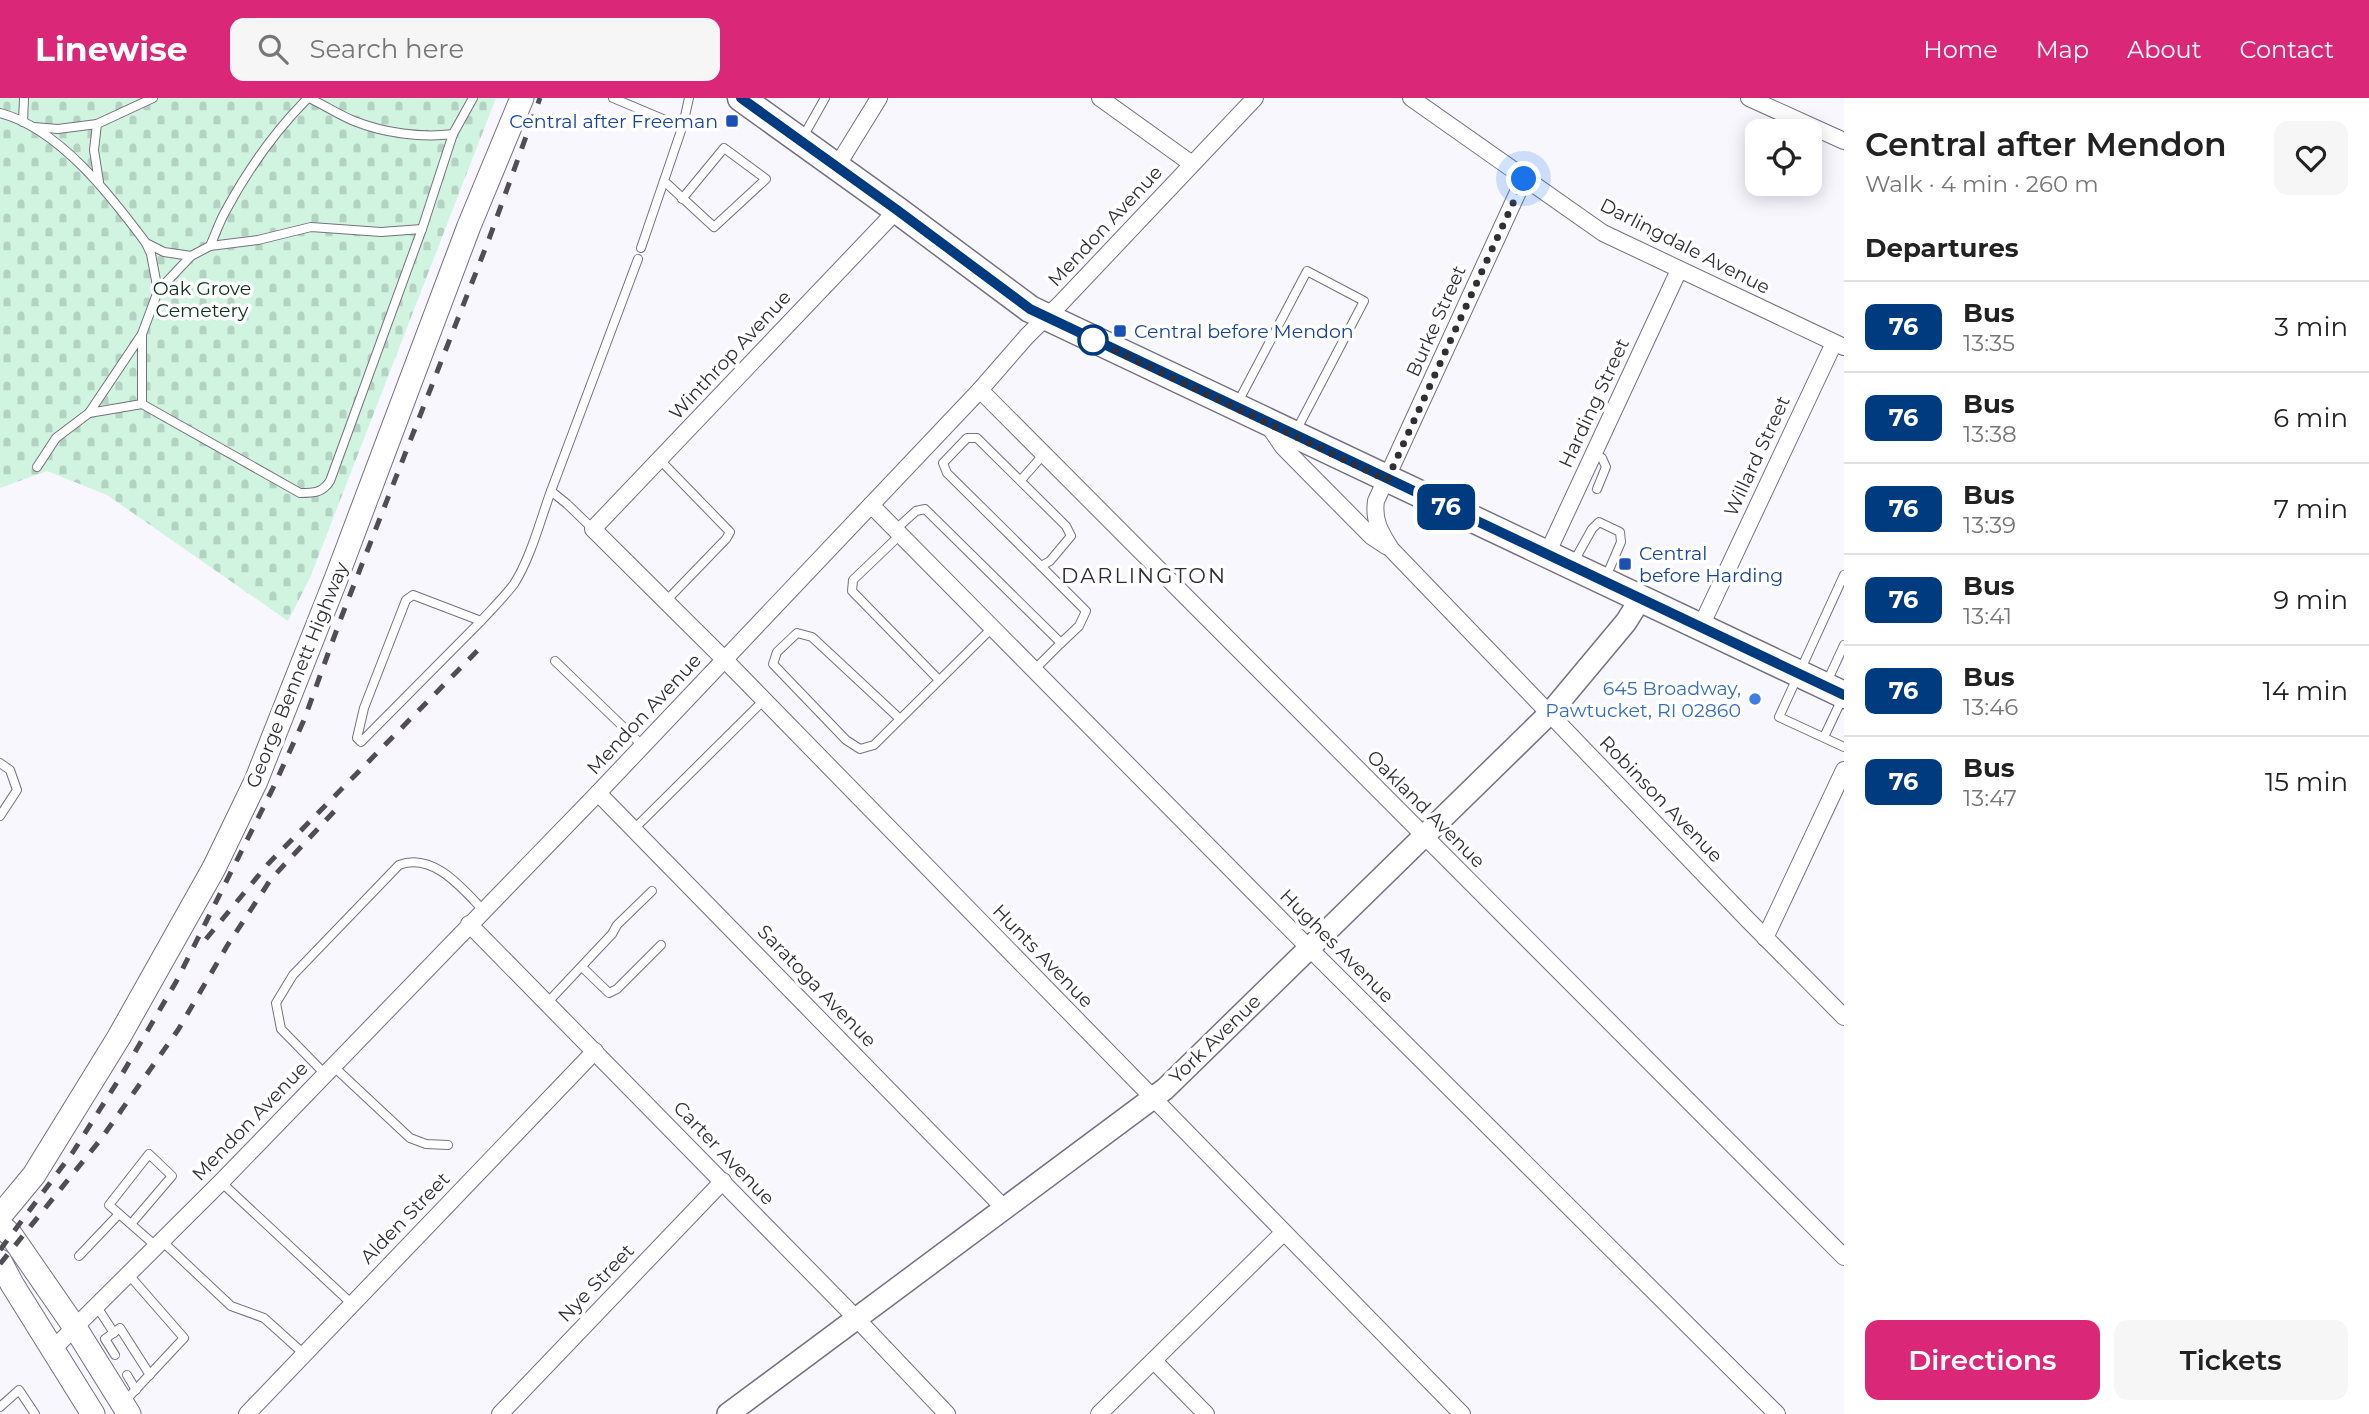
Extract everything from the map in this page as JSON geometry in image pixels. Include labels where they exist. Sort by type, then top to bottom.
[{"type":"main road","name":"George Bennett Highway","points":[[0,1216],[34,1175],[164,961],[214,868],[256,781],[336,579],[469,226],[522,98]]},
{"type":"main road","points":[[741,98],[897,210],[1003,291],[1045,317],[1838,692]]},
{"type":"main road","points":[[0,1225],[11,1236],[129,1403]]},
{"type":"main road","points":[[0,1261],[93,1414]]},
{"type":"street","points":[[837,166],[879,98]]},
{"type":"street","points":[[1100,98],[1192,163]]},
{"type":"street","name":"Mendon Avenue","points":[[53,1349],[221,1182],[598,793],[981,390],[1045,317],[1255,98]]},
{"type":"street","name":"Darlingdale Avenue","points":[[1411,98],[1604,233],[1839,345]]},
{"type":"street","points":[[1749,98],[1844,141]]},
{"type":"street","name":"Burke Street","points":[[1387,480],[1524,179]]},
{"type":"street","name":"Winthrop Avenue","points":[[593,529],[897,210]]},
{"type":"street","name":"Harding Street","points":[[1547,554],[1679,270]]},
{"type":"street","name":"Willard Street","points":[[1701,626],[1839,345]]},
{"type":"street","name":"Oakland Avenue","points":[[981,390],[1844,1257]]},
{"type":"street","name":"Robinson Avenue","points":[[1266,421],[1283,447],[1371,536],[1391,549]]},
{"type":"street","name":"Robinson Avenue","points":[[1387,480],[1376,501],[1375,513],[1377,526],[1391,549],[1844,1017]]},
{"type":"street","name":"Hughes Avenue","points":[[871,505],[1308,948],[1777,1414]]},
{"type":"street","name":"Hunts Avenue","points":[[593,529],[724,659],[1462,1414]]},
{"type":"street","name":"York Avenue","points":[[728,1414],[1153,1098],[1425,838],[1550,713],[1626,622],[1641,598]]},
{"type":"street","points":[[1765,938],[1844,770]]},
{"type":"street","name":"Saratoga Avenue","points":[[598,793],[1005,1209]]},
{"type":"street","name":"Carter Avenue","points":[[470,924],[947,1414]]},
{"type":"street","name":"Alden Street","points":[[247,1414],[594,1051]]},
{"type":"street","name":"Nye Street","points":[[500,1414],[723,1181]]},
{"type":"street","points":[[1099,1414],[1283,1233]]},
{"type":"street","points":[[1154,1361],[1206,1414]]},
{"type":"lane","points":[[23,121],[24,98]]},
{"type":"lane","points":[[34,127],[58,128],[97,124],[153,98]]},
{"type":"lane","points":[[210,246],[224,213],[245,180],[283,125],[308,98],[355,121],[380,128],[435,136],[453,134]]},
{"type":"lane","points":[[89,413],[142,404],[300,493],[315,493],[324,489],[422,229],[453,134],[473,98]]},
{"type":"lane","points":[[612,98],[682,127]]},
{"type":"lane","points":[[641,248],[682,127],[689,98]]},
{"type":"lane","points":[[801,140],[825,98]]},
{"type":"lane","points":[[0,113],[34,127],[99,182],[146,243],[151,254],[158,291]]},
{"type":"lane","points":[[97,124],[94,150],[99,182]]},
{"type":"lane","points":[[664,181],[682,199],[714,227],[766,179],[724,148],[682,199]]},
{"type":"lane","points":[[37,467],[56,438],[89,413],[142,334],[158,291],[191,256],[210,246],[258,240],[312,227],[381,232],[422,229]]},
{"type":"lane","points":[[146,243],[164,252],[191,256]]},
{"type":"lane","points":[[481,621],[413,595],[406,600],[364,708],[356,738],[361,743],[481,621],[500,601],[518,576],[638,258]]},
{"type":"lane","points":[[1236,407],[1307,271],[1364,301],[1294,435]]},
{"type":"lane","points":[[142,334],[142,404]]},
{"type":"lane","points":[[1034,670],[1079,626],[1086,611],[947,473],[943,463],[967,438],[977,438],[1066,527],[1070,536],[1050,561],[1041,566]]},
{"type":"lane","points":[[1594,453],[1602,458],[1606,467],[1597,489]]},
{"type":"lane","points":[[1021,480],[1044,454]]},
{"type":"lane","points":[[660,460],[730,531],[726,539],[666,601]]},
{"type":"lane","points":[[551,491],[593,529]]},
{"type":"lane","points":[[939,680],[852,591],[853,580],[916,511],[925,509],[1061,643]]},
{"type":"lane","points":[[1572,566],[1592,529],[1599,522],[1620,532],[1621,542],[1605,581]]},
{"type":"lane","points":[[1844,575],[1779,717],[1844,747]]},
{"type":"lane","points":[[900,719],[812,637],[797,633],[777,652],[773,664],[846,740],[860,749],[874,745],[992,628]]},
{"type":"lane","points":[[1824,737],[1838,692],[1844,645]]},
{"type":"lane","points":[[555,661],[643,746]]},
{"type":"lane","points":[[634,829],[764,700]]},
{"type":"lane","points":[[0,763],[10,770],[17,790],[0,816]]},
{"type":"lane","points":[[447,1145],[426,1144],[410,1138],[281,1029],[276,1003],[293,975],[400,865],[412,860],[425,863],[459,884],[484,910]]},
{"type":"lane","points":[[547,1003],[612,934],[617,925],[652,891]]},
{"type":"lane","points":[[582,967],[609,993],[617,989],[661,945]]},
{"type":"lane","points":[[131,1224],[172,1176],[149,1154],[109,1205],[131,1224],[159,1244],[231,1306],[264,1318],[304,1354]]},
{"type":"lane","points":[[221,1182],[352,1304]]},
{"type":"lane","points":[[79,1256],[119,1214]]},
{"type":"lane","points":[[129,1275],[184,1338],[129,1403]]},
{"type":"lane","points":[[97,1307],[114,1333]]},
{"type":"lane","points":[[115,1355],[105,1339],[120,1328],[150,1375]]},
{"type":"lane","points":[[127,1375],[129,1403]]},
{"type":"lane","points":[[1,1403],[19,1390],[35,1414]]},
{"type":"green space","name":"Oak Grove Cemetery","points":[[0,98],[496,98],[310,578],[288,621],[107,495],[47,471],[0,488]]},
{"type":"railway","points":[[0,1250],[73,1152],[121,1076],[176,982],[273,788],[304,720],[489,239],[540,98]]},
{"type":"railway","points":[[206,939],[268,864],[481,647]]},
{"type":"railway","points":[[0,1264],[101,1139],[178,1030],[227,946],[271,879],[341,804]]},
{"type":"bus line","name":"76","points":[[741,98],[897,210],[1003,291],[1055,323],[1844,695]]},
{"type":"place","name":"Central after Freeman","points":[[732,121]]},
{"type":"place","name":"Central before Mendon","points":[[1120,331]]},
{"type":"place","name":"Central before Harding","points":[[1625,564]]},
{"type":"place","name":"645 Broadway, Pawtucket, RI 02860","points":[[1755,699]]},
{"type":"district","name":"DARLINGTON","points":[[1144,575]]},
{"type":"route","points":[[1093,340],[1387,480],[1524,179]]}]
